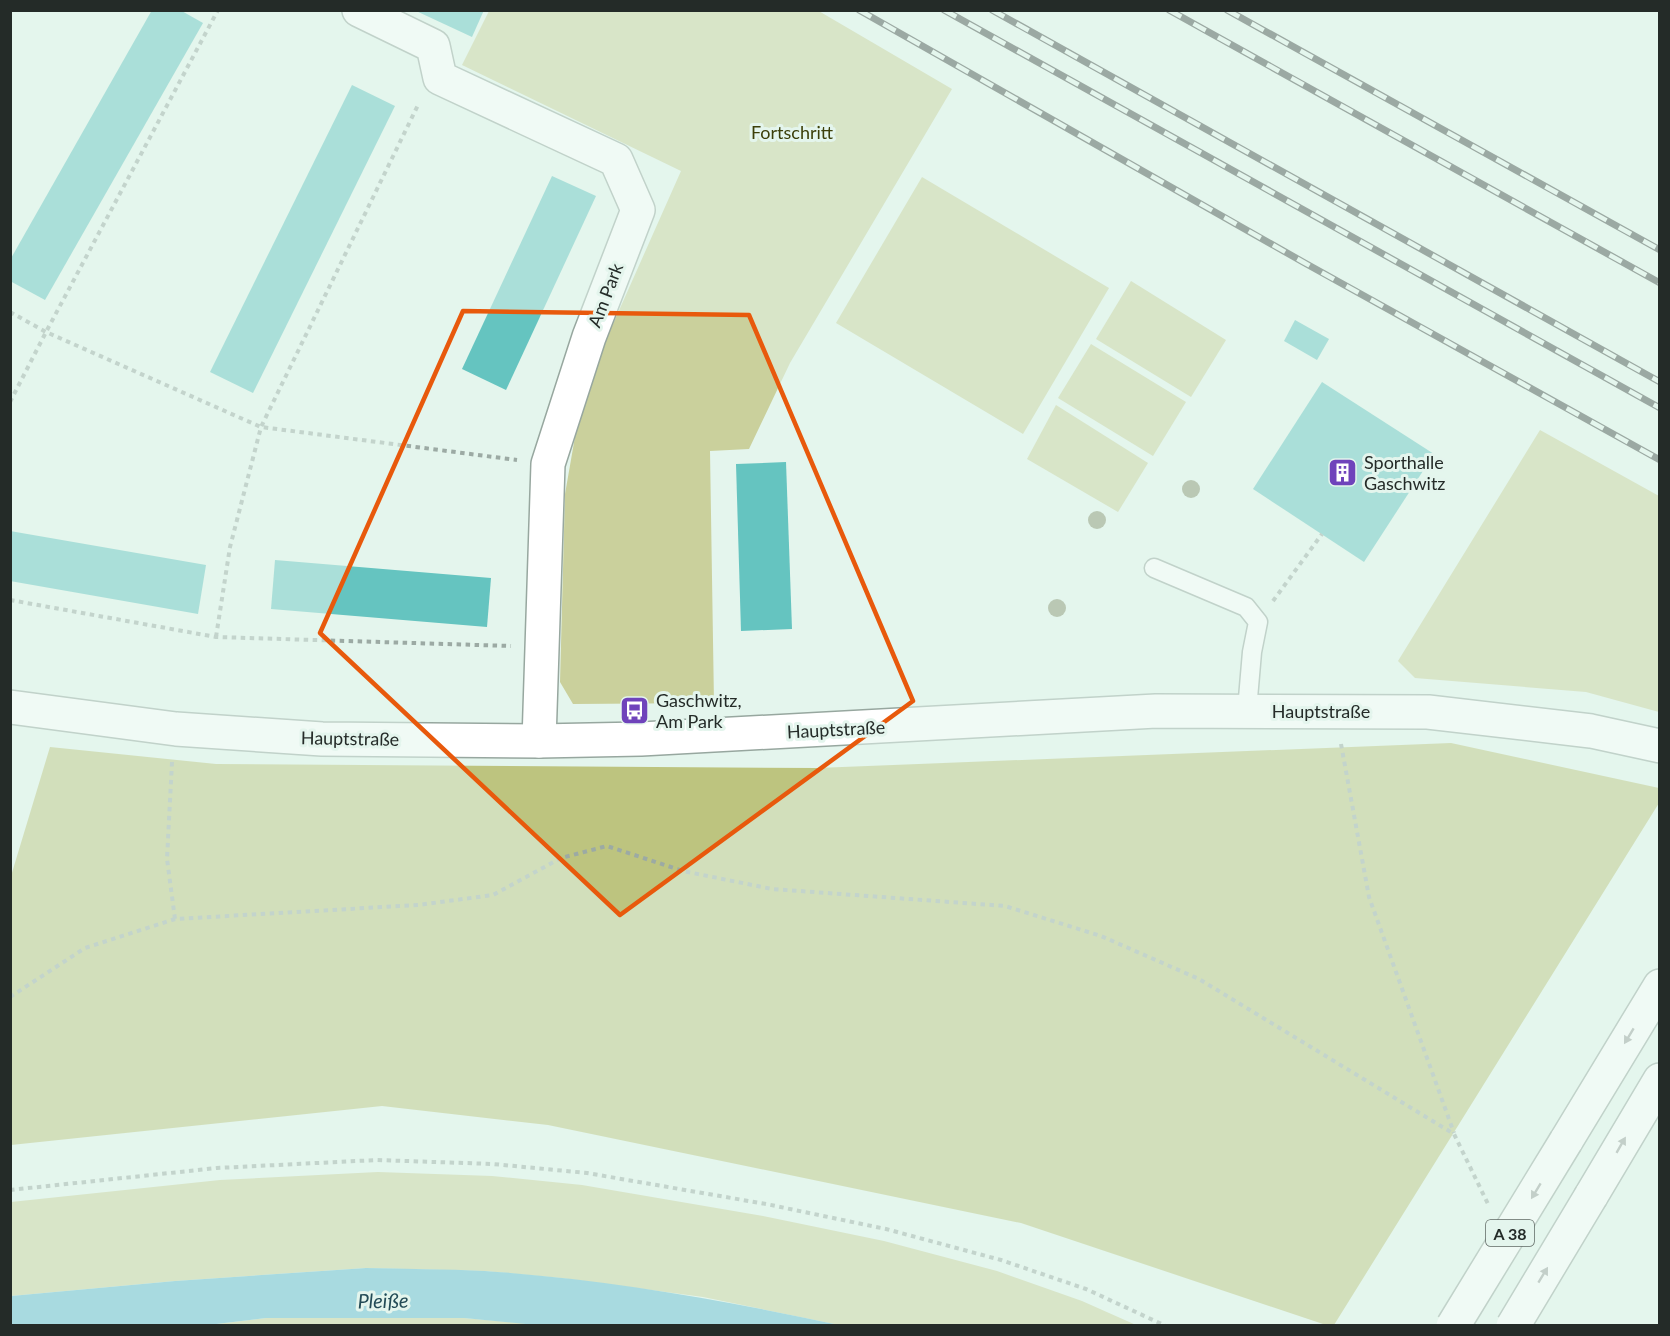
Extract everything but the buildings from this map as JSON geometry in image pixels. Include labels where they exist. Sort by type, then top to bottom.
[{"type":"main road","points":[[359,10],[433,46],[440,78]]},
{"type":"main road","name":"Am Park","points":[[440,78],[616,160],[638,210],[589,337],[548,464],[539,741]]},
{"type":"main road","name":"Hauptstraße","points":[[10,707],[176,729],[322,739],[539,741],[640,739],[1156,711],[1428,712],[1591,731],[1659,746]]},
{"type":"main road","name":"A 38","points":[[1453,1326],[1659,986]]},
{"type":"main road","name":"A 38","points":[[1512,1326],[1659,1080]]},
{"type":"lane","points":[[1154,568],[1246,607],[1258,622],[1252,652],[1247,710]]},
{"type":"path","points":[[10,402],[218,10]]},
{"type":"path","points":[[216,637],[230,547],[261,427],[423,95],[440,78]]},
{"type":"path","points":[[10,312],[46,332],[261,427],[548,464]]},
{"type":"path","points":[[1258,622],[1322,534]]},
{"type":"path","points":[[10,600],[216,637],[542,647]]},
{"type":"path","points":[[1334,710],[1369,897],[1454,1134],[1479,1181]]},
{"type":"path","points":[[175,919],[167,859],[171,770],[176,729]]},
{"type":"path","points":[[10,997],[85,948],[175,919],[418,905],[493,895],[561,858],[607,846],[683,871],[772,889],[1005,906],[1101,936],[1199,979],[1454,1134]]},
{"type":"path","points":[[10,1190],[217,1168],[377,1160],[493,1164],[586,1173],[766,1204],[886,1229],[1001,1260],[1086,1289],[1166,1326]]},
{"type":"highlighted area","points":[[463,311],[749,315],[913,701],[620,915],[320,633]]},
{"type":"green space","name":"Fortschritt","points":[[817,10],[952,89],[790,363],[749,449],[710,451],[714,703],[573,704],[560,682],[565,494],[576,431],[601,351],[681,171],[462,65],[489,11]]},
{"type":"green space","points":[[922,177],[1109,288],[1023,434],[836,323]]},
{"type":"green space","points":[[1131,281],[1226,340],[1191,397],[1096,339]]},
{"type":"green space","points":[[1091,344],[1186,402],[1153,456],[1058,398]]},
{"type":"green space","points":[[1056,405],[1148,463],[1118,512],[1027,459]]},
{"type":"green space","points":[[1540,430],[1659,496],[1659,712],[1586,692],[1415,678],[1398,661]]},
{"type":"green space","points":[[1451,743],[1659,788],[1659,803],[1334,1325],[1326,1325],[1021,1223],[548,1125],[382,1106],[11,1145],[11,876],[50,747],[216,764],[817,768]]},
{"type":"green space","points":[[378,1172],[492,1176],[582,1185],[763,1216],[884,1241],[997,1271],[1082,1301],[1136,1325],[839,1325],[703,1297],[561,1278],[484,1271],[366,1268],[175,1281],[11,1296],[11,1202],[220,1180]]},
{"type":"green space","points":[[266,1318],[464,1318],[546,1325],[200,1326]]},
{"type":"water","name":"Pleiße","points":[[366,1268],[485,1271],[574,1279],[707,1299],[839,1325],[546,1326],[464,1318],[266,1318],[200,1326],[11,1325],[11,1296],[175,1281]]},
{"type":"railway","points":[[859,10],[1303,262],[1660,460]]},
{"type":"railway","points":[[944,10],[1660,408]]},
{"type":"railway","points":[[992,10],[1660,382]]},
{"type":"railway","points":[[1169,10],[1660,283]]},
{"type":"railway","points":[[1227,10],[1660,250]]},
{"type":"place","name":"Sporthalle Gaschwitz","points":[[1343,472]]},
{"type":"place","name":"Gaschwitz, Am Park","points":[[635,710]]}]
